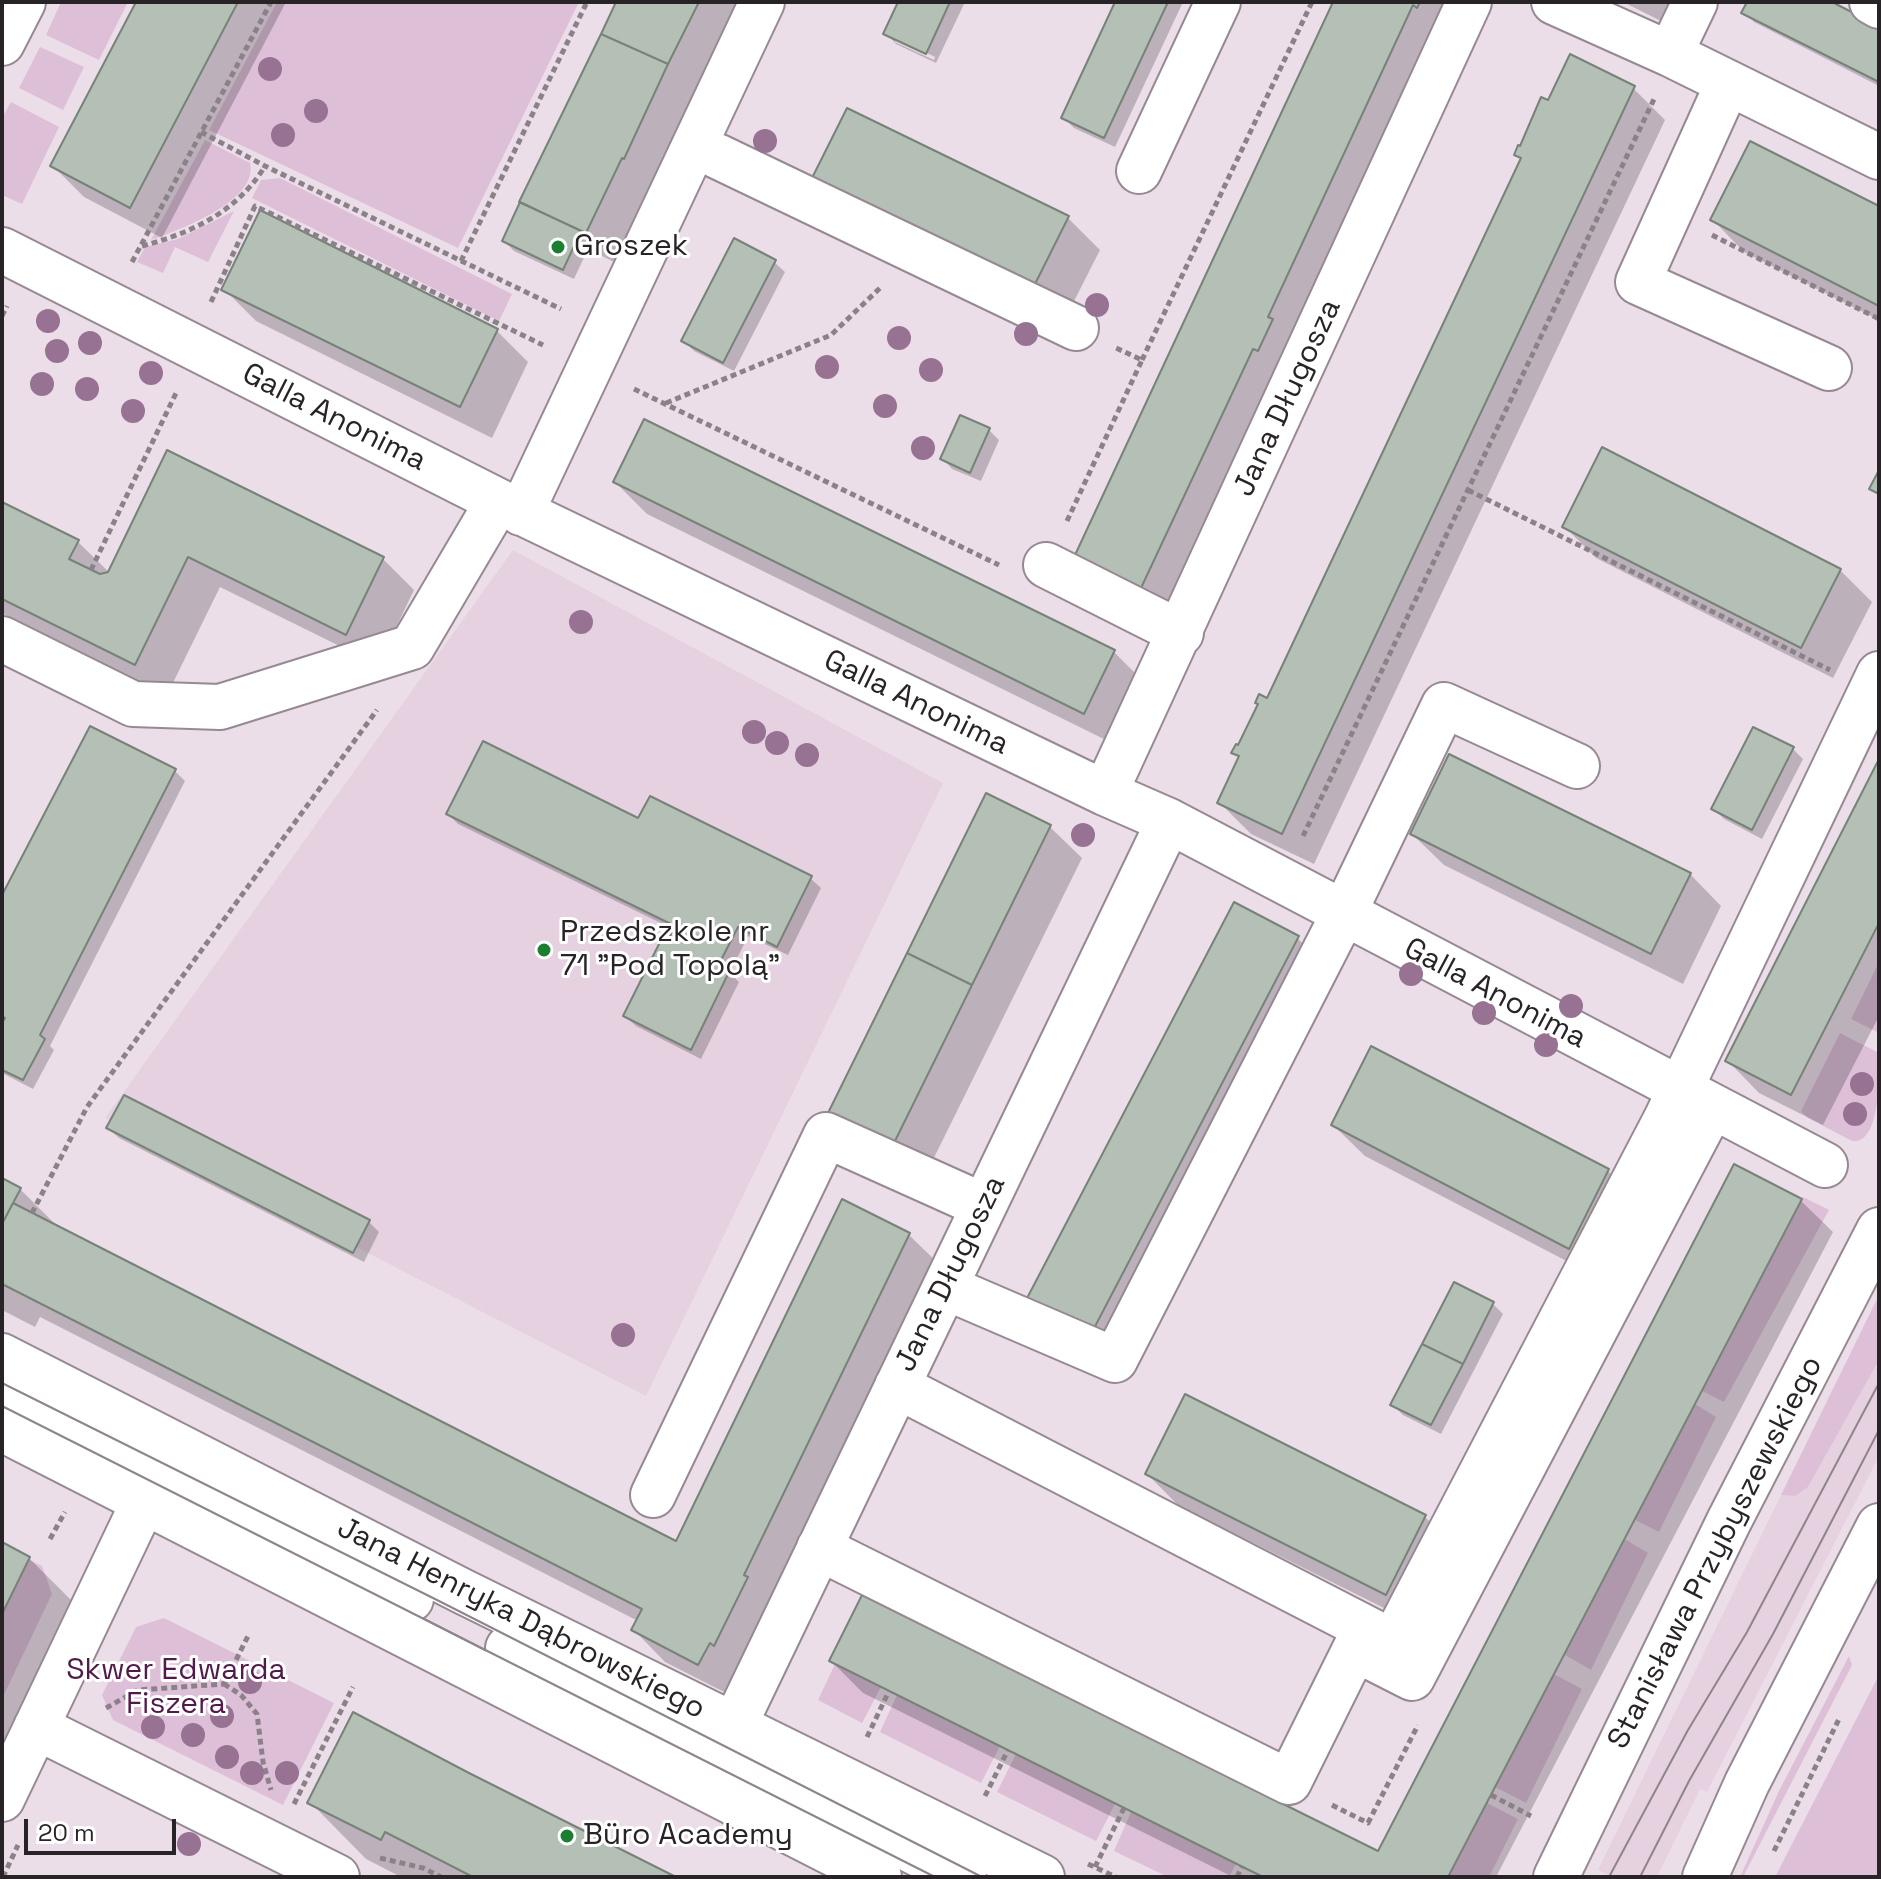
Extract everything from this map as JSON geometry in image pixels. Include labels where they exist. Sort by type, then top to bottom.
[{"type":"street","points":[[2,43],[23,2]]},
{"type":"street","points":[[2,639],[133,704],[220,707],[412,647],[509,507],[762,2]]},
{"type":"street","points":[[1139,171],[1218,2]]},
{"type":"street","name":"Jana Długosza","points":[[1105,793],[1469,2]]},
{"type":"street","points":[[1554,2],[1670,54],[1879,157]]},
{"type":"street","points":[[1670,54],[1695,2]]},
{"type":"street","points":[[1872,2],[1879,6]]},
{"type":"street","points":[[1728,83],[1638,282],[1829,368]]},
{"type":"street","points":[[717,156],[1076,328]]},
{"type":"street","name":"Galla Anonima","points":[[2,250],[509,507],[1169,821],[1343,915],[1825,1165]]},
{"type":"street","points":[[1046,565],[1181,633]]},
{"type":"street","points":[[819,1548],[1289,1782],[1355,1649],[1412,1678],[1696,1099],[1875,682]]},
{"type":"street","points":[[945,1287],[1115,1360],[1343,915],[1444,705],[1577,766]]},
{"type":"street","name":"Jana Długosza","points":[[734,1726],[1169,821]]},
{"type":"street","points":[[897,1386],[1393,1642],[1696,1099]]},
{"type":"street","points":[[653,1495],[826,1135],[984,1206]]},
{"type":"street","name":"Stanisława Przybyszewskiego","points":[[1556,1877],[1715,1548],[1879,1230]]},
{"type":"street","name":"Jana Henryka Dąbrowskiego","points":[[2,1356],[158,1472],[879,1877]]},
{"type":"street","points":[[2,1393],[158,1472],[974,1863],[1023,1877]]},
{"type":"street","name":"Jana Henryka Dąbrowskiego","points":[[2,1429],[158,1472],[734,1726],[974,1863],[1042,1877]]},
{"type":"street","points":[[2,1799],[158,1472]]},
{"type":"street","points":[[1705,1877],[1747,1783],[1879,1526]]},
{"type":"street","points":[[36,1727],[337,1877]]},
{"type":"path","points":[[130,264],[271,2]]},
{"type":"path","points":[[461,261],[587,2]]},
{"type":"path","points":[[624,384],[1038,584],[1312,2]]},
{"type":"path","points":[[1302,838],[1655,96]]},
{"type":"path","points":[[201,132],[561,309]]},
{"type":"path","points":[[141,246],[192,229],[229,209],[254,184],[265,166]]},
{"type":"path","points":[[210,303],[255,206],[543,345]]},
{"type":"path","points":[[1669,214],[1879,319]]},
{"type":"path","points":[[665,404],[831,335],[918,252]]},
{"type":"path","points":[[1076,328],[1142,360]]},
{"type":"path","points":[[91,570],[178,389]]},
{"type":"path","points":[[1468,490],[1875,682]]},
{"type":"path","points":[[32,1213],[87,1107],[385,699]]},
{"type":"path","points":[[224,1684],[249,1634]]},
{"type":"path","points":[[104,1709],[138,1690],[224,1684],[241,1695],[257,1714],[263,1762],[272,1793]]},
{"type":"path","points":[[292,1808],[353,1687]]},
{"type":"path","points":[[865,1740],[889,1691]]},
{"type":"path","points":[[1768,1863],[1842,1712]]},
{"type":"path","points":[[984,1799],[1008,1750]]},
{"type":"path","points":[[1491,1795],[1531,1816]]},
{"type":"path","points":[[1095,1867],[1124,1808]]},
{"type":"path","points":[[1237,1877],[1242,1867]]},
{"type":"shaded area","name":"Przedszkole nr 71 \"Pod Topolą\"","points":[[513,550],[943,783],[646,1396],[105,1118]]},
{"type":"shaded area","points":[[1879,1360],[1879,1456],[1707,1792],[1700,1789],[1657,1877],[1612,1877],[1598,1870],[1781,1495],[1795,1496],[1808,1487]]},
{"type":"green space","points":[[61,2],[128,2],[99,60],[46,35]]},
{"type":"green space","points":[[277,2],[579,2],[458,248],[209,130]]},
{"type":"green space","points":[[40,47],[84,67],[63,110],[19,88]]},
{"type":"green space","points":[[11,102],[59,127],[22,204],[2,195],[2,118]]},
{"type":"green space","points":[[205,140],[250,163],[249,177],[242,190],[214,212],[151,240]]},
{"type":"green space","points":[[280,178],[512,294],[499,321],[252,198],[261,180]]},
{"type":"green space","points":[[234,211],[208,262],[175,247],[163,273],[137,262],[145,247],[178,239]]},
{"type":"green space","points":[[1879,962],[1879,1033],[1851,1019]]},
{"type":"green space","points":[[1840,1033],[1879,1053],[1878,1092],[1873,1121],[1861,1139],[1852,1141],[1808,1118],[1801,1111]]},
{"type":"green space","points":[[1803,1197],[1829,1210],[1724,1402],[1702,1391]]},
{"type":"green space","points":[[1879,1295],[1879,1360],[1808,1487],[1795,1496],[1781,1495]]},
{"type":"green space","points":[[1695,1404],[1716,1417],[1659,1532],[1635,1520]]},
{"type":"green space","points":[[1625,1539],[1648,1553],[1591,1670],[1565,1655]]},
{"type":"green space","points":[[29,1560],[42,1566],[52,1594],[2,1699],[2,1614]]},
{"type":"green space","name":"Skwer Edwarda Fiszera","points":[[164,1618],[334,1703],[283,1805],[113,1720],[102,1695],[136,1627]]},
{"type":"green space","points":[[1849,1656],[1852,1665],[1743,1877],[1740,1877],[1779,1791]]},
{"type":"green space","points":[[835,1664],[881,1687],[862,1723],[818,1700]]},
{"type":"green space","points":[[1554,1674],[1582,1689],[1526,1803],[1495,1787]]},
{"type":"green space","points":[[1879,1675],[1879,1877],[1775,1877]]},
{"type":"green space","points":[[897,1695],[1000,1746],[981,1783],[880,1732]]},
{"type":"green space","points":[[1016,1754],[1115,1804],[1096,1841],[997,1792]]},
{"type":"green space","points":[[1487,1803],[1518,1819],[1489,1877],[1448,1877]]},
{"type":"green space","points":[[1131,1812],[1233,1862],[1236,1864],[1229,1877],[1168,1877],[1114,1851]]},
{"type":"building","points":[[136,2],[238,2],[130,208],[50,166]]},
{"type":"building","points":[[616,2],[699,2],[668,64],[601,34]]},
{"type":"building","points":[[898,2],[950,2],[926,54],[883,34]]},
{"type":"building","points":[[1115,2],[1168,2],[1104,138],[1061,118]]},
{"type":"building","points":[[1333,2],[1420,2],[1417,8],[1413,5],[1268,317],[1273,319],[1258,351],[1253,349],[1141,588],[1075,555]]},
{"type":"building","points":[[1747,2],[1832,2],[1879,26],[1879,82],[1741,13]]},
{"type":"building","points":[[601,34],[668,64],[586,233],[519,202]]},
{"type":"building","points":[[1570,54],[1635,86],[1282,834],[1217,803],[1239,756],[1231,753],[1258,704],[1255,703],[1259,694],[1267,698],[1521,158],[1514,155],[1518,145],[1541,97],[1548,100]]},
{"type":"building","points":[[847,108],[1069,216],[1033,288],[811,180]]},
{"type":"building","points":[[1750,141],[1879,206],[1879,306],[1710,220]]},
{"type":"building","points":[[520,202],[581,231],[563,270],[502,241]]},
{"type":"building","points":[[260,210],[498,329],[460,407],[221,290]]},
{"type":"building","points":[[734,238],[776,260],[723,363],[681,341]]},
{"type":"building","points":[[960,415],[990,428],[970,473],[940,459]]},
{"type":"building","points":[[644,419],[1115,650],[1084,714],[613,482]]},
{"type":"building","points":[[1602,447],[1841,569],[1801,648],[1562,527]]},
{"type":"building","points":[[167,450],[384,557],[346,635],[188,557],[135,665],[2,599],[2,502],[79,540],[69,559],[100,574],[108,572]]},
{"type":"building","points":[[1879,470],[1879,494],[1869,489]]},
{"type":"building","points":[[90,726],[176,769],[40,1035],[45,1039],[23,1080],[2,1070],[2,1023],[5,1018],[2,1016],[2,895]]},
{"type":"building","points":[[1753,727],[1794,747],[1752,830],[1711,809]]},
{"type":"building","points":[[483,741],[638,818],[650,796],[812,876],[777,947],[738,927],[719,964],[730,970],[691,1050],[623,1016],[663,936],[669,938],[675,926],[446,814]]},
{"type":"building","points":[[1449,754],[1691,873],[1651,954],[1410,834]]},
{"type":"building","points":[[1879,759],[1879,923],[1791,1095],[1725,1061]]},
{"type":"building","points":[[986,793],[1051,825],[972,985],[907,953]]},
{"type":"building","points":[[1234,902],[1299,936],[1090,1336],[1025,1302]]},
{"type":"building","points":[[907,953],[972,985],[893,1145],[828,1113]]},
{"type":"building","points":[[1371,1046],[1609,1169],[1569,1249],[1331,1125]]},
{"type":"building","points":[[124,1095],[370,1220],[353,1253],[106,1128]]},
{"type":"building","points":[[1734,1164],[1802,1199],[1448,1877],[1263,1877],[829,1661],[862,1595],[1378,1851]]},
{"type":"building","points":[[2,1178],[21,1188],[2,1224]]},
{"type":"building","points":[[842,1199],[910,1233],[744,1575],[748,1577],[714,1646],[710,1643],[698,1665],[631,1630],[642,1609],[2,1284],[2,1224],[13,1203],[676,1541]]},
{"type":"building","points":[[1454,1282],[1494,1302],[1463,1364],[1422,1344]]},
{"type":"building","points":[[1422,1344],[1463,1364],[1431,1425],[1390,1405]]},
{"type":"building","points":[[1185,1394],[1426,1515],[1386,1595],[1145,1474]]},
{"type":"building","points":[[2,1542],[30,1557],[2,1614]]},
{"type":"building","points":[[353,1712],[676,1877],[473,1877],[385,1832],[381,1840],[307,1803]]},
{"type":"tram line","points":[[2,1383],[982,1877]]},
{"type":"tram line","points":[[1609,1877],[1688,1730],[1747,1632],[1879,1383]]},
{"type":"tram line","points":[[2,1406],[935,1877]]},
{"type":"tram line","points":[[1640,1877],[1689,1781],[1773,1634],[1879,1430]]},
{"type":"place","name":"Groszek","points":[[558,247]]},
{"type":"place","name":"Przedszkole nr 71 \"Pod Topolą\"","points":[[544,950]]},
{"type":"place","name":"Büro Academy","points":[[567,1836]]}]
